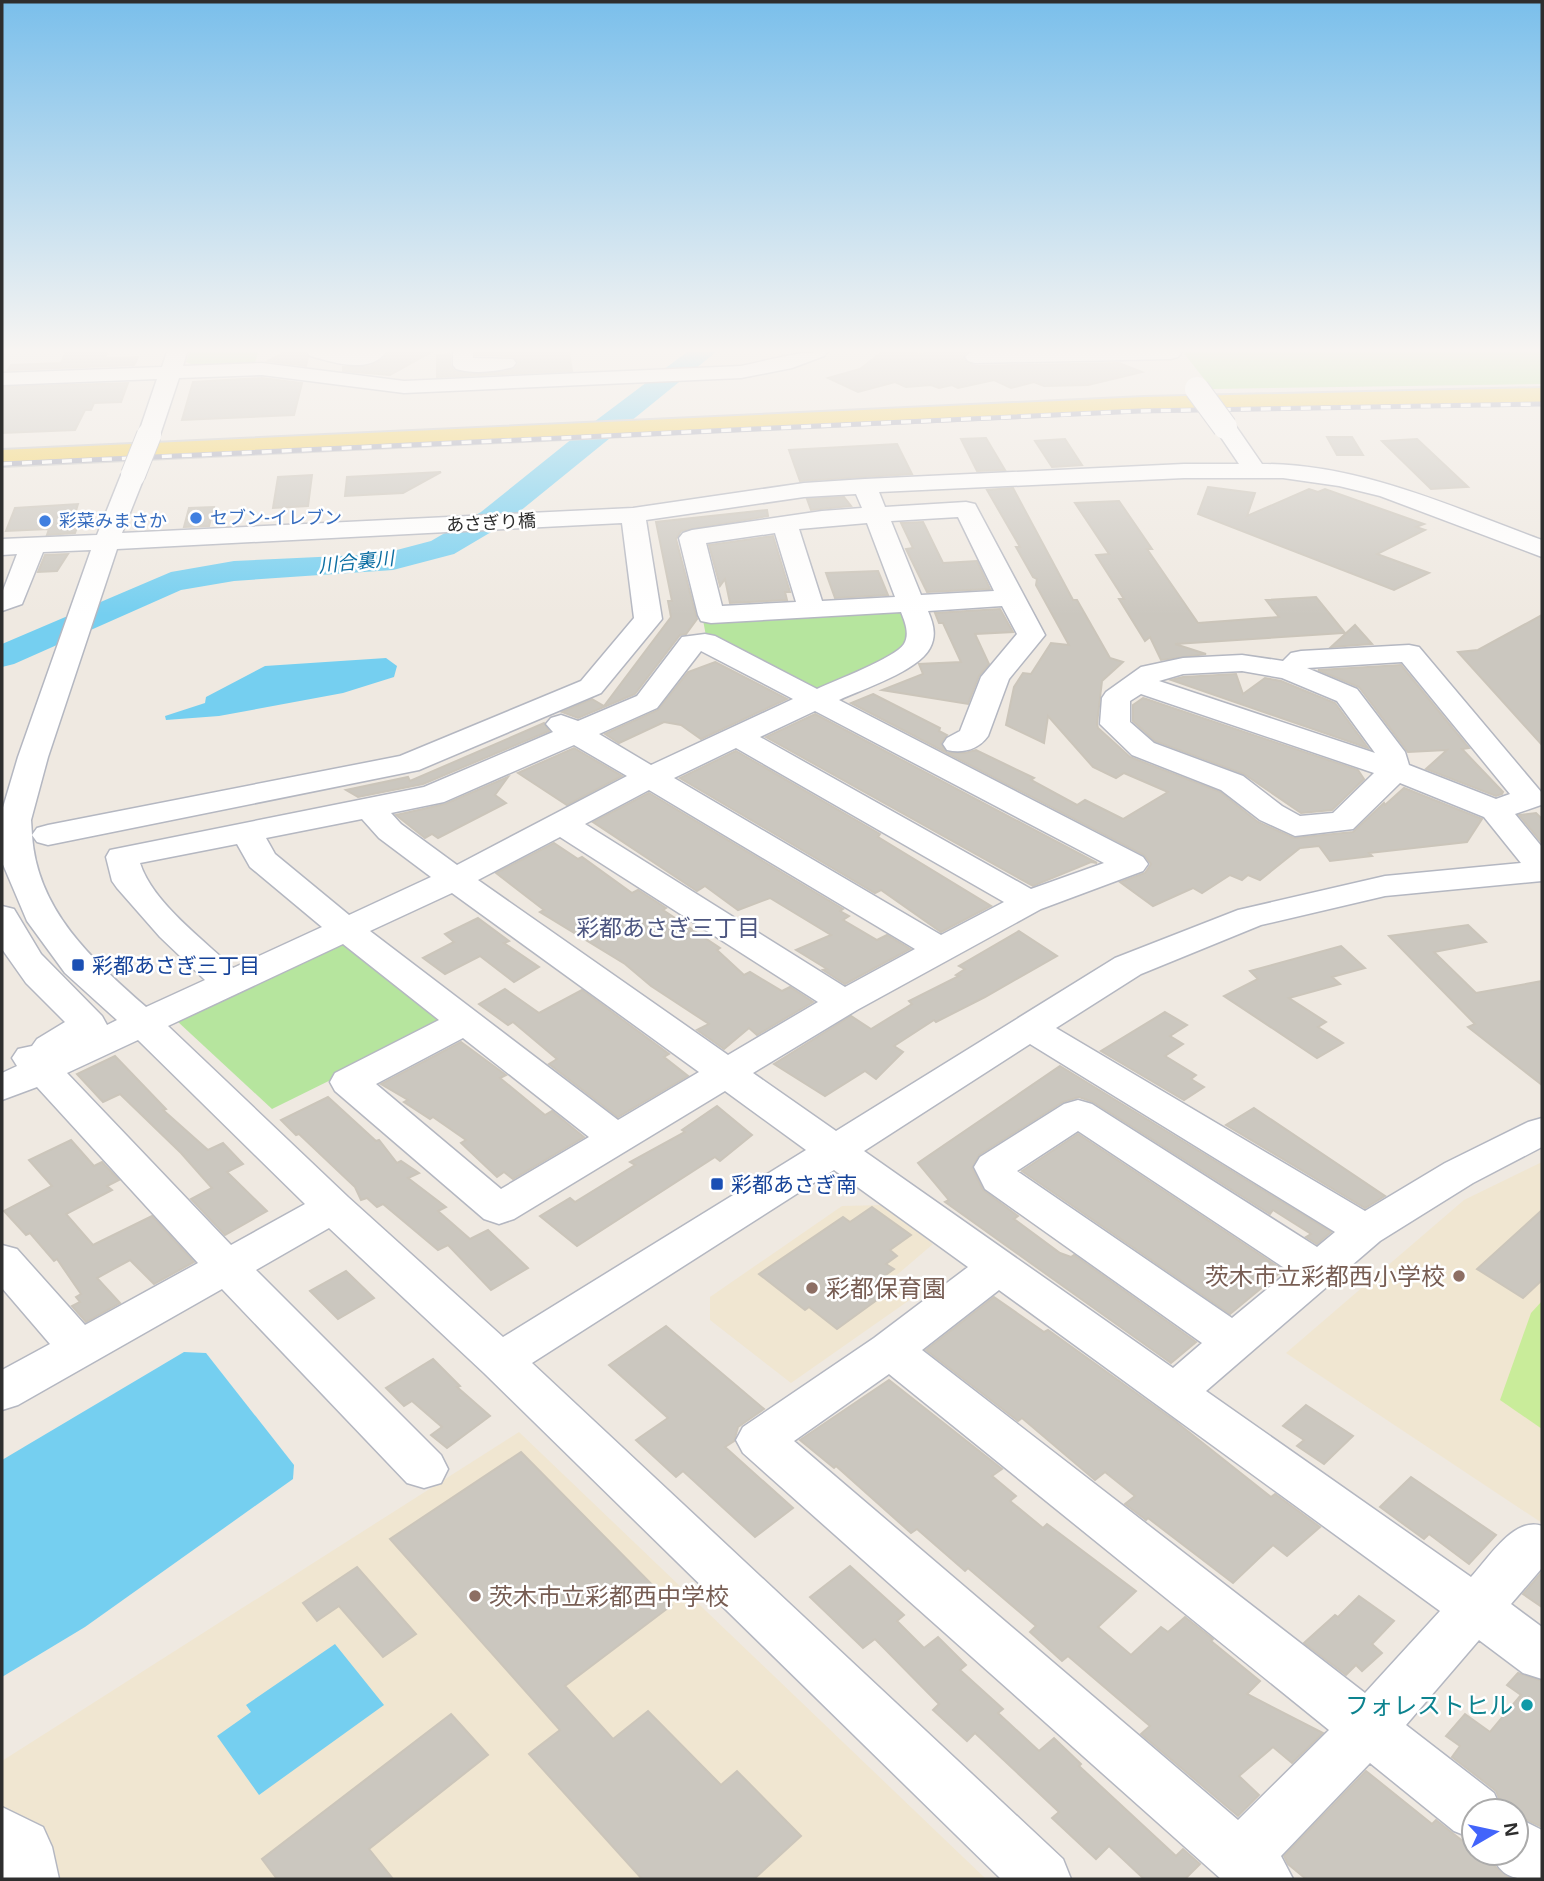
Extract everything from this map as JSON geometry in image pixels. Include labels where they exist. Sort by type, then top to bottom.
[{"type":"main road","points":[[2,445],[87,440]]},
{"type":"main road","points":[[2,458],[493,440]]},
{"type":"main road","points":[[313,468],[519,440]]},
{"type":"main road","points":[[2,452],[244,451]]},
{"type":"main road","points":[[2,469],[244,451]]},
{"type":"main road","points":[[2,481],[271,470]]},
{"type":"street","points":[[147,440],[103,553],[52,701],[17,758],[8,820],[17,859],[39,914],[78,965],[500,1361],[1042,1879]]},
{"type":"street","points":[[1234,440],[1255,470]]},
{"type":"street","name":"あさぎり橋","points":[[2,547],[33,545],[103,553],[387,528],[633,516],[804,490],[1255,470],[1321,475],[1388,491],[1542,549]]},
{"type":"street","points":[[25,1065],[142,1023],[229,983],[455,878],[650,778],[902,660],[918,646],[921,628],[865,486]]},
{"type":"street","points":[[960,735],[995,677],[1031,635],[966,509],[822,518],[692,538],[711,615],[1011,598]]},
{"type":"street","points":[[48,835],[408,764],[590,687],[649,620],[633,516]]},
{"type":"street","points":[[785,525],[811,609]]},
{"type":"street","points":[[2,603],[13,598],[33,545]]},
{"type":"street","points":[[229,983],[172,930],[129,881],[122,857],[433,795],[646,702],[692,643],[705,642],[1131,864],[1029,902],[940,949],[844,1002],[499,1209],[349,1082],[465,1022]]},
{"type":"street","points":[[1289,671],[1301,659],[1409,653],[1530,798],[1495,810]]},
{"type":"street","points":[[1242,663],[1289,671],[1347,695],[1390,752],[1395,771],[1342,822],[1295,826],[1271,813],[1233,783],[1143,749],[1115,724],[1116,698],[1151,673],[1183,666],[1242,663]]},
{"type":"street","points":[[1138,683],[1395,771],[1495,810],[1542,869]]},
{"type":"street","points":[[537,710],[940,949]]},
{"type":"street","points":[[738,737],[1029,902]]},
{"type":"street","points":[[370,809],[390,831],[455,878],[998,1267],[1176,1391],[1542,1656]]},
{"type":"street","points":[[561,823],[844,1002]]},
{"type":"street","points":[[247,833],[261,860],[345,929],[617,1139]]},
{"type":"street","points":[[500,1361],[1128,966],[1250,918],[1385,886],[1542,869]]},
{"type":"street","points":[[2,916],[9,935],[48,986],[89,1024],[25,1065],[2,1088]]},
{"type":"street","points":[[1028,1027],[1365,1230]]},
{"type":"street","points":[[25,1065],[424,1469]]},
{"type":"street","points":[[1232,1340],[999,1179],[994,1167],[1077,1113],[1318,1269]]},
{"type":"street","points":[[1176,1391],[1232,1340],[1365,1230],[1458,1173],[1542,1130]]},
{"type":"street","points":[[2,1392],[333,1207]]},
{"type":"street","points":[[2,1260],[79,1349]]},
{"type":"street","points":[[998,1267],[890,1350],[760,1440],[1252,1869],[1367,1729],[1533,1544]]},
{"type":"street","points":[[890,1350],[1460,1801]]},
{"type":"street","points":[[2,1834],[23,1847],[30,1879]]},
{"type":"shaded area","name":"茨木市立彩都西小学校","points":[[1542,1162],[1542,1523],[1286,1353],[1464,1200]]},
{"type":"shaded area","name":"彩都保育園","points":[[884,1205],[933,1244],[891,1280],[911,1299],[791,1383],[710,1320],[710,1297],[842,1206]]},
{"type":"shaded area","name":"茨木市立彩都西中学校","points":[[519,1432],[986,1879],[44,1879],[35,1840],[2,1817],[2,1761]]},
{"type":"green space","points":[[897,609],[906,612],[912,629],[907,643],[899,652],[861,673],[810,689],[706,636],[703,620]]},
{"type":"green space","points":[[329,943],[350,943],[442,1016],[436,1028],[272,1109],[177,1021]]},
{"type":"green space","points":[[1542,1301],[1542,1429],[1500,1400],[1531,1313]]},
{"type":"water","points":[[386,658],[397,666],[394,677],[343,693],[219,716],[166,720],[165,716],[205,703],[206,697],[265,666]]},
{"type":"water","points":[[184,1352],[206,1353],[294,1465],[293,1479],[85,1627],[2,1677],[2,1460]]},
{"type":"water","points":[[335,1644],[384,1705],[259,1795],[217,1736],[251,1712],[246,1705]]},
{"type":"building","points":[[961,440],[987,440],[1005,470],[977,471]]},
{"type":"building","points":[[1066,440],[1082,465],[1052,467],[1035,441]]},
{"type":"building","points":[[1329,440],[1354,440],[1363,455],[1337,455]]},
{"type":"building","points":[[1418,440],[1468,487],[1431,489],[1382,441]]},
{"type":"building","points":[[897,444],[912,474],[800,481],[789,450]]},
{"type":"building","points":[[441,472],[403,493],[345,496],[347,477]]},
{"type":"building","points":[[312,475],[308,506],[273,508],[278,477]]},
{"type":"building","points":[[1208,487],[1255,493],[1247,516],[1309,489],[1318,492],[1325,489],[1424,524],[1416,527],[1425,530],[1377,554],[1429,573],[1394,590],[1198,514]]},
{"type":"building","points":[[1013,488],[1073,600],[1077,600],[1110,658],[1123,662],[1102,681],[1097,724],[1098,728],[1130,757],[1220,792],[1258,822],[1294,838],[1353,832],[1404,788],[1482,819],[1467,842],[1369,853],[1372,856],[1330,861],[1319,846],[1300,848],[1260,880],[1248,875],[1242,880],[1230,875],[1202,893],[1193,888],[1153,906],[1120,882],[1145,873],[1151,864],[1144,855],[947,753],[976,750],[1034,778],[1031,780],[1077,805],[1085,800],[1123,819],[1168,792],[1124,773],[1116,778],[1093,767],[1048,716],[1044,743],[1006,725],[1014,687],[1023,673],[1031,674],[1051,643],[1069,645],[1036,585],[1037,579],[1033,577],[1016,547],[1020,547],[987,490]]},
{"type":"building","points":[[844,497],[851,506],[811,510],[807,499]]},
{"type":"building","points":[[1119,501],[1152,549],[1147,549],[1198,623],[1279,617],[1266,600],[1316,597],[1345,633],[1175,644],[1206,654],[1161,660],[1150,637],[1145,641],[1119,599],[1124,599],[1096,555],[1109,554],[1075,503]]},
{"type":"building","name":"彩菜みまさか","points":[[78,504],[75,514],[82,513],[75,533],[47,535],[49,529],[6,531],[15,508]]},
{"type":"building","points":[[214,507],[209,526],[184,527],[189,508]]},
{"type":"building","points":[[767,510],[768,516],[681,531],[676,539],[697,619],[686,634],[680,635],[635,694],[578,718],[562,712],[592,699],[604,706],[671,617],[668,601],[672,601],[656,522]]},
{"type":"building","points":[[923,522],[943,563],[977,561],[990,589],[927,592],[906,549],[913,548],[901,523]]},
{"type":"building","points":[[773,536],[790,592],[785,592],[787,600],[730,603],[725,579],[720,586],[709,545]]},
{"type":"building","points":[[68,554],[57,571],[38,572],[45,555]]},
{"type":"building","points":[[878,571],[888,595],[835,598],[826,573]]},
{"type":"building","points":[[1000,609],[1013,632],[975,634],[989,664],[979,676],[968,704],[882,690],[923,674],[919,664],[961,662],[943,623],[939,623],[935,613]]},
{"type":"building","points":[[1542,615],[1542,745],[1458,652],[1478,650]]},
{"type":"building","points":[[1355,625],[1372,644],[1331,647]]},
{"type":"building","points":[[715,662],[787,699],[701,739],[681,725],[664,722],[619,743],[605,734],[658,710],[688,672]]},
{"type":"building","points":[[1401,665],[1469,748],[1462,749],[1502,794],[1496,796],[1426,769],[1447,750],[1408,752],[1359,687],[1318,670]]},
{"type":"building","points":[[1236,674],[1243,694],[1265,678],[1281,681],[1335,703],[1368,748],[1171,680]]},
{"type":"building","points":[[873,694],[940,728],[939,731],[947,735],[941,743],[947,753],[851,703]]},
{"type":"building","points":[[1143,698],[1358,770],[1364,779],[1332,810],[1301,813],[1244,774],[1155,741],[1133,721],[1133,705]]},
{"type":"building","points":[[815,714],[1097,863],[1091,862],[1033,886],[766,737]]},
{"type":"building","points":[[544,723],[549,731],[423,784],[358,797],[346,790],[408,777],[410,781]]},
{"type":"building","points":[[574,748],[622,776],[567,805],[518,773]]},
{"type":"building","points":[[736,751],[880,834],[878,837],[991,906],[941,932],[881,890],[875,893],[680,778]]},
{"type":"building","points":[[508,777],[495,795],[506,803],[438,838],[432,834],[425,838],[396,815],[445,804]]},
{"type":"building","points":[[649,793],[843,909],[840,911],[849,916],[843,920],[877,940],[887,935],[910,949],[845,984],[796,950],[831,935],[770,898],[738,910],[705,886],[697,891],[593,822]]},
{"type":"building","points":[[1536,813],[1542,819],[1542,843],[1519,815]]},
{"type":"building","points":[[554,843],[578,859],[582,857],[632,893],[638,890],[666,908],[663,910],[720,948],[717,950],[744,975],[750,972],[782,991],[790,987],[813,1002],[757,1035],[749,1028],[724,1049],[697,1030],[709,1024],[651,986],[625,964],[540,912],[544,910],[496,873]]},
{"type":"building","points":[[478,918],[509,941],[504,943],[539,967],[514,982],[480,956],[445,974],[423,958],[454,942],[445,934]]},
{"type":"building","points":[[1468,925],[1486,942],[1434,952],[1476,993],[1542,981],[1542,1085],[1468,1027],[1475,1024],[1389,936]]},
{"type":"building","points":[[1019,931],[1057,956],[985,997],[936,1022],[934,1020],[894,1046],[903,1052],[876,1079],[865,1071],[825,1096],[774,1064],[851,1016],[871,1029],[912,1004],[909,1001],[959,976],[956,975],[965,969],[959,966]]},
{"type":"building","points":[[1341,946],[1365,968],[1332,977],[1340,984],[1289,998],[1326,1022],[1318,1027],[1343,1043],[1317,1058],[1224,996],[1258,979],[1250,971]]},
{"type":"building","points":[[505,989],[539,1013],[582,990],[669,1054],[664,1057],[688,1076],[618,1117],[549,1064],[557,1059],[513,1022],[508,1025],[479,1004]]},
{"type":"building","points":[[1165,1012],[1187,1025],[1170,1036],[1183,1044],[1165,1056],[1196,1075],[1191,1079],[1204,1087],[1184,1100],[1101,1051]]},
{"type":"building","points":[[461,1042],[506,1075],[500,1078],[545,1115],[552,1111],[584,1137],[513,1179],[504,1172],[497,1177],[461,1143],[466,1140],[433,1117],[430,1119],[404,1102],[408,1100],[381,1084]]},
{"type":"building","points":[[115,1056],[166,1109],[163,1110],[208,1150],[223,1143],[243,1164],[227,1172],[267,1211],[225,1235],[191,1199],[212,1188],[181,1153],[120,1094],[103,1102],[77,1074]]},
{"type":"building","points":[[1060,1066],[1331,1232],[1317,1244],[1306,1237],[1311,1234],[1273,1210],[1270,1214],[1093,1102],[1079,1097],[1063,1102],[979,1155],[972,1168],[983,1190],[1018,1216],[1014,1219],[1060,1253],[1071,1257],[1074,1255],[1196,1342],[1171,1363],[945,1202],[949,1200],[918,1163]]},
{"type":"building","points":[[328,1097],[376,1141],[379,1140],[397,1163],[401,1161],[419,1173],[408,1178],[446,1207],[438,1211],[470,1239],[488,1230],[528,1268],[491,1290],[448,1245],[438,1250],[383,1204],[377,1207],[367,1198],[361,1200],[355,1187],[281,1120]]},
{"type":"building","points":[[717,1106],[752,1135],[720,1161],[715,1157],[577,1246],[540,1216],[570,1198],[575,1202],[635,1165],[630,1162],[685,1132],[682,1130]]},
{"type":"building","points":[[1254,1108],[1385,1196],[1365,1208],[1226,1125]]},
{"type":"building","points":[[1078,1134],[1283,1270],[1230,1314],[1022,1171]]},
{"type":"building","points":[[71,1140],[94,1166],[102,1162],[119,1180],[107,1186],[112,1190],[66,1214],[93,1245],[152,1216],[194,1262],[154,1284],[130,1260],[97,1278],[120,1303],[86,1322],[72,1306],[80,1302],[76,1297],[81,1294],[57,1259],[54,1261],[30,1233],[26,1235],[4,1211],[52,1186],[29,1160]]},
{"type":"building","points":[[872,1207],[911,1235],[890,1250],[897,1256],[886,1264],[894,1269],[869,1287],[881,1297],[837,1329],[809,1307],[805,1310],[759,1274],[843,1217],[850,1222]]},
{"type":"building","points":[[1542,1210],[1542,1280],[1523,1298],[1477,1269]]},
{"type":"building","points":[[346,1271],[374,1298],[338,1319],[310,1291]]},
{"type":"building","points":[[994,1297],[1044,1332],[1048,1330],[1175,1421],[1271,1497],[1275,1494],[1320,1527],[1287,1556],[1273,1545],[1233,1583],[1148,1518],[1146,1520],[1125,1504],[1135,1496],[1105,1472],[1095,1480],[1022,1418],[1018,1421],[926,1350]]},
{"type":"building","points":[[666,1326],[764,1409],[738,1427],[734,1441],[725,1447],[793,1508],[755,1537],[683,1471],[676,1477],[636,1440],[668,1418],[609,1365]]},
{"type":"building","points":[[433,1359],[460,1386],[457,1387],[490,1416],[447,1448],[431,1435],[442,1427],[412,1401],[404,1406],[386,1388]]},
{"type":"building","points":[[889,1380],[1002,1469],[992,1476],[1016,1496],[1010,1501],[1043,1528],[1047,1524],[1136,1591],[1098,1627],[1131,1655],[1161,1627],[1168,1632],[1185,1617],[1260,1681],[1247,1694],[1323,1733],[1292,1763],[1273,1747],[1239,1776],[1259,1795],[1238,1816],[1141,1734],[1150,1726],[1068,1656],[1062,1661],[1030,1632],[1036,1626],[968,1568],[965,1571],[917,1529],[911,1533],[836,1466],[834,1468],[800,1440]]},
{"type":"building","points":[[1306,1405],[1353,1436],[1324,1464],[1297,1446],[1304,1440],[1283,1426]]},
{"type":"building","points":[[521,1452],[672,1605],[565,1686],[613,1739],[648,1711],[721,1785],[737,1771],[801,1836],[754,1879],[642,1879],[529,1754],[560,1730],[390,1539]]},
{"type":"building","points":[[1411,1477],[1496,1535],[1469,1564],[1429,1534],[1424,1539],[1380,1507]]},
{"type":"building","points":[[850,1566],[904,1615],[897,1621],[924,1648],[938,1637],[966,1665],[960,1670],[1003,1709],[998,1713],[1039,1751],[1054,1738],[1081,1764],[1079,1766],[1176,1856],[1183,1849],[1200,1864],[1185,1879],[1144,1879],[1109,1846],[1096,1859],[1052,1818],[1059,1812],[975,1733],[967,1741],[933,1710],[939,1704],[875,1639],[863,1648],[810,1597]]},
{"type":"building","points":[[357,1567],[416,1634],[383,1657],[339,1606],[317,1621],[303,1603]]},
{"type":"building","points":[[1542,1572],[1542,1607],[1523,1594]]},
{"type":"building","points":[[1359,1596],[1394,1621],[1372,1644],[1382,1653],[1362,1671],[1356,1665],[1346,1675],[1304,1643],[1335,1615],[1338,1617]]},
{"type":"building","points":[[1518,1673],[1542,1681],[1542,1827],[1530,1821],[1530,1797],[1498,1797],[1496,1791],[1452,1757],[1460,1746],[1446,1736],[1465,1714],[1490,1732],[1521,1695],[1507,1685]]},
{"type":"building","points":[[451,1714],[488,1755],[369,1849],[393,1879],[277,1879],[262,1859]]},
{"type":"building","points":[[1366,1771],[1432,1824],[1436,1820],[1460,1839],[1460,1867],[1496,1867],[1511,1879],[1306,1879],[1288,1864],[1284,1856]]},
{"type":"waterway","name":"川合裏川","points":[[2,657],[171,582],[234,571],[393,561],[442,548],[492,519],[588,440]]},
{"type":"railway","points":[[2,464],[522,440]]},
{"type":"place","name":"セブン-イレブン","points":[[196,518]]},
{"type":"place","name":"彩菜みまさか","points":[[45,521]]},
{"type":"place","name":"彩都あさぎ三丁目","points":[[78,965]]},
{"type":"place","name":"彩都あさぎ南","points":[[717,1184]]},
{"type":"place","name":"茨木市立彩都西小学校","points":[[1459,1276]]},
{"type":"place","name":"彩都保育園","points":[[812,1288]]},
{"type":"place","name":"茨木市立彩都西中学校","points":[[475,1596]]},
{"type":"place","name":"フォレストヒル","points":[[1527,1705]]},
{"type":"district","name":"彩都あさぎ三丁目","points":[[668,928]]}]
